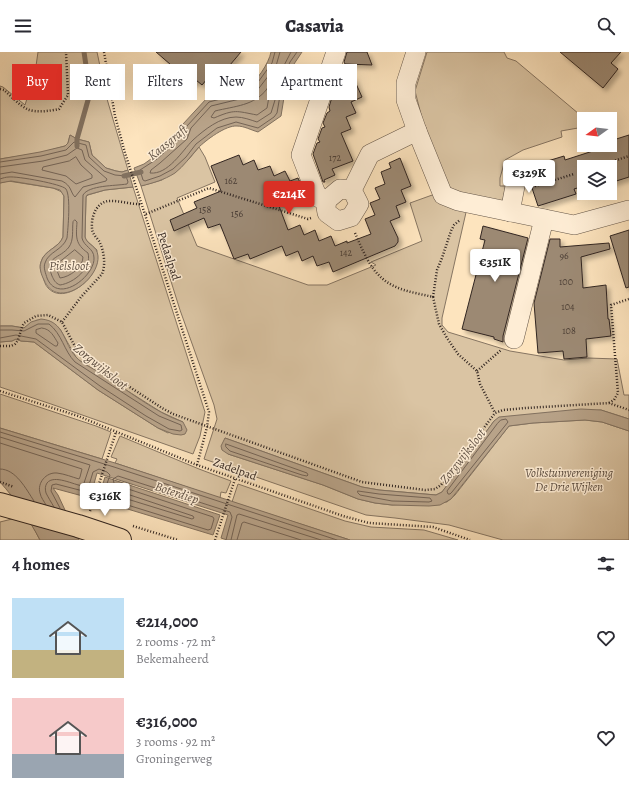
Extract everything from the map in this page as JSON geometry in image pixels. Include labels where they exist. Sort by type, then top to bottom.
[{"type":"main road","points":[[8,506],[84,519],[120,540]]},
{"type":"street","points":[[336,52],[301,155],[319,198],[338,221],[352,217],[358,204],[352,190],[370,154],[417,131]]},
{"type":"street","points":[[416,52],[406,83],[406,100],[443,195],[458,201],[574,225],[629,210]]},
{"type":"street","points":[[510,212],[518,171]]},
{"type":"street","points":[[327,206],[340,190],[352,190]]},
{"type":"street","points":[[514,339],[544,219]]},
{"type":"path","points":[[0,89],[4,90],[26,109],[32,111],[53,111],[59,109],[68,95],[66,52]]},
{"type":"path","name":"Pedaalpad","points":[[104,52],[115,116],[209,412],[207,427],[197,465]]},
{"type":"path","points":[[617,160],[629,156]]},
{"type":"path","points":[[514,192],[574,174]]},
{"type":"path","points":[[146,214],[209,188],[308,219],[327,206]]},
{"type":"path","points":[[62,322],[104,270],[102,249],[92,228],[94,212],[98,205],[106,201],[142,203]]},
{"type":"path","points":[[482,206],[464,216],[454,225],[438,270],[433,297],[439,324],[458,354],[477,371],[480,384],[495,413]]},
{"type":"path","points":[[352,217],[354,230],[368,262],[383,280],[395,287],[433,297]]},
{"type":"path","points":[[609,403],[614,400],[618,393],[611,305],[629,299]]},
{"type":"path","points":[[0,346],[11,346],[18,340],[24,323],[36,316],[48,315],[62,322],[79,354],[162,408],[207,427],[362,482],[425,490],[435,489],[442,485],[495,413],[503,410],[609,403],[629,410]]},
{"type":"path","points":[[477,371],[514,339]]},
{"type":"path","name":"Zadelpad","points":[[0,391],[78,416],[197,465],[343,516],[368,523],[433,527],[470,540]]},
{"type":"path","points":[[84,519],[102,476],[116,432]]},
{"type":"path","points":[[215,540],[235,479]]},
{"type":"green space","points":[[38,52],[97,52],[100,64],[70,64],[70,100],[107,100],[128,170],[122,172],[106,168],[92,155],[89,142],[77,139],[70,135],[68,143],[65,146],[40,153],[0,159],[0,86],[12,94],[12,100],[19,100],[25,105],[27,100],[62,100],[62,64],[36,64]]},
{"type":"green space","points":[[427,52],[504,52],[507,58],[516,61],[577,112],[577,128],[561,131],[562,137],[523,150],[505,160],[500,178],[500,186],[506,186],[503,200],[499,203],[450,193],[423,122],[415,91]]},
{"type":"green space","name":"Volkstuinvereniging De Drie Wijken","points":[[199,147],[205,157],[215,182],[177,198],[197,246],[308,285],[327,285],[376,265],[371,262],[422,241],[410,203],[435,194],[467,208],[442,318],[442,325],[448,332],[510,351],[564,360],[588,358],[617,359],[624,395],[629,395],[629,419],[601,410],[494,421],[446,487],[442,492],[436,495],[362,487],[225,438],[228,454],[323,485],[358,499],[375,503],[392,505],[447,502],[455,495],[509,426],[585,420],[602,422],[629,431],[629,540],[503,540],[449,525],[366,515],[204,459],[217,419],[214,405],[180,310],[141,186],[162,180],[189,159]]},
{"type":"green space","points":[[8,181],[53,188],[62,192],[64,196],[63,237],[58,244],[45,255],[40,266],[40,270],[47,287],[53,292],[59,294],[72,291],[84,284],[92,274],[96,262],[97,250],[86,240],[85,237],[86,197],[105,190],[133,187],[205,412],[200,436],[193,454],[0,387],[0,342],[12,341],[16,339],[34,342],[98,390],[158,428],[168,433],[183,422],[161,412],[77,359],[60,329],[37,320],[24,328],[0,326],[0,183]]},
{"type":"green space","points":[[0,394],[111,432],[102,459],[0,428]]},
{"type":"green space","points":[[120,436],[231,481],[226,493],[221,492],[220,498],[115,463],[117,459],[111,457]]},
{"type":"green space","points":[[238,484],[345,521],[371,527],[424,530],[458,540],[350,540],[232,502]]},
{"type":"green space","points":[[12,519],[31,523],[40,540],[0,540],[0,522]]},
{"type":"water","points":[[271,52],[302,52],[294,64],[267,64],[267,100],[284,100],[281,116],[258,132],[245,127],[237,126],[232,126],[222,130],[198,148],[175,173],[163,179],[141,186],[134,168],[144,164],[155,156],[180,133],[183,124],[205,100],[259,100],[259,76]]},
{"type":"water","name":"Pielsloot","points":[[70,135],[77,139],[89,142],[92,155],[106,168],[122,172],[128,170],[133,187],[105,190],[87,195],[85,237],[97,252],[97,265],[92,274],[77,289],[58,293],[50,289],[44,280],[40,266],[45,255],[61,241],[63,237],[64,196],[60,190],[53,188],[11,181],[0,183],[0,159],[65,146],[68,143]]},
{"type":"water","points":[[41,319],[55,324],[59,328],[72,351],[84,364],[112,380],[151,407],[183,422],[187,430],[185,434],[173,434],[158,428],[98,390],[34,342],[16,339],[12,341],[0,342],[0,326],[24,328],[31,322]]},
{"type":"water","name":"Zorgwijksloot","points":[[581,409],[601,410],[629,419],[629,431],[602,422],[585,420],[509,426],[451,499],[440,505],[392,505],[358,499],[323,485],[228,454],[222,450],[221,446],[225,438],[362,487],[436,495],[442,492],[494,421],[499,417]]},
{"type":"water","name":"Boterdiep","points":[[0,428],[115,463],[350,540],[227,540],[221,538],[228,515],[97,473],[90,498],[53,488],[58,495],[79,540],[40,540],[22,510],[0,482]]},
{"type":"water","points":[[105,477],[220,515],[213,535],[98,500]]},
{"type":"building","points":[[156,52],[241,52],[231,64],[205,64],[205,81],[202,85],[197,81],[197,64],[170,64]]},
{"type":"building","points":[[347,52],[367,52],[372,65],[345,64],[344,62]]},
{"type":"building","points":[[560,52],[621,52],[611,63],[618,69],[603,88]]},
{"type":"building","points":[[357,86],[362,97],[357,99]]},
{"type":"building","points":[[331,100],[355,100],[351,102],[356,113],[346,117],[351,129],[341,133],[353,161],[332,169],[335,175],[324,180],[325,182],[323,182],[313,154],[317,143],[320,142],[318,139],[322,128],[325,127],[323,123],[327,113],[330,111],[329,107]]},
{"type":"building","points":[[629,135],[629,177],[617,181],[617,160],[577,160],[577,188],[574,189],[576,194],[538,206],[528,176],[528,167],[564,156],[565,160],[590,152],[617,152],[617,139]]},
{"type":"building","points":[[239,155],[243,165],[254,160],[258,170],[270,166],[274,176],[285,171],[290,181],[298,178],[302,187],[296,189],[299,197],[279,206],[288,230],[300,225],[304,235],[315,230],[319,241],[331,236],[335,246],[371,234],[365,219],[375,215],[370,203],[380,199],[375,188],[385,184],[381,172],[391,168],[389,163],[400,158],[411,186],[401,190],[406,202],[396,206],[400,217],[390,221],[398,238],[398,242],[395,246],[333,272],[329,262],[317,266],[313,256],[302,261],[298,251],[286,256],[282,246],[250,259],[248,254],[234,259],[220,224],[208,228],[204,218],[174,231],[170,220],[197,208],[194,202],[221,191],[211,166]]},
{"type":"building","points":[[483,226],[528,238],[503,336],[503,342],[494,339],[494,337],[462,329],[485,240],[480,239]]},
{"type":"building","points":[[629,230],[629,287],[626,288],[610,236]]},
{"type":"building","points":[[550,239],[560,239],[560,247],[609,243],[610,249],[581,257],[583,288],[606,285],[608,319],[611,336],[586,339],[587,357],[564,359],[563,351],[538,353],[534,303]]},
{"type":"waterway","points":[[77,146],[77,139],[90,93],[84,52]]},
{"type":"waterway","name":"Kaasgraft","points":[[124,176],[141,172]]}]
